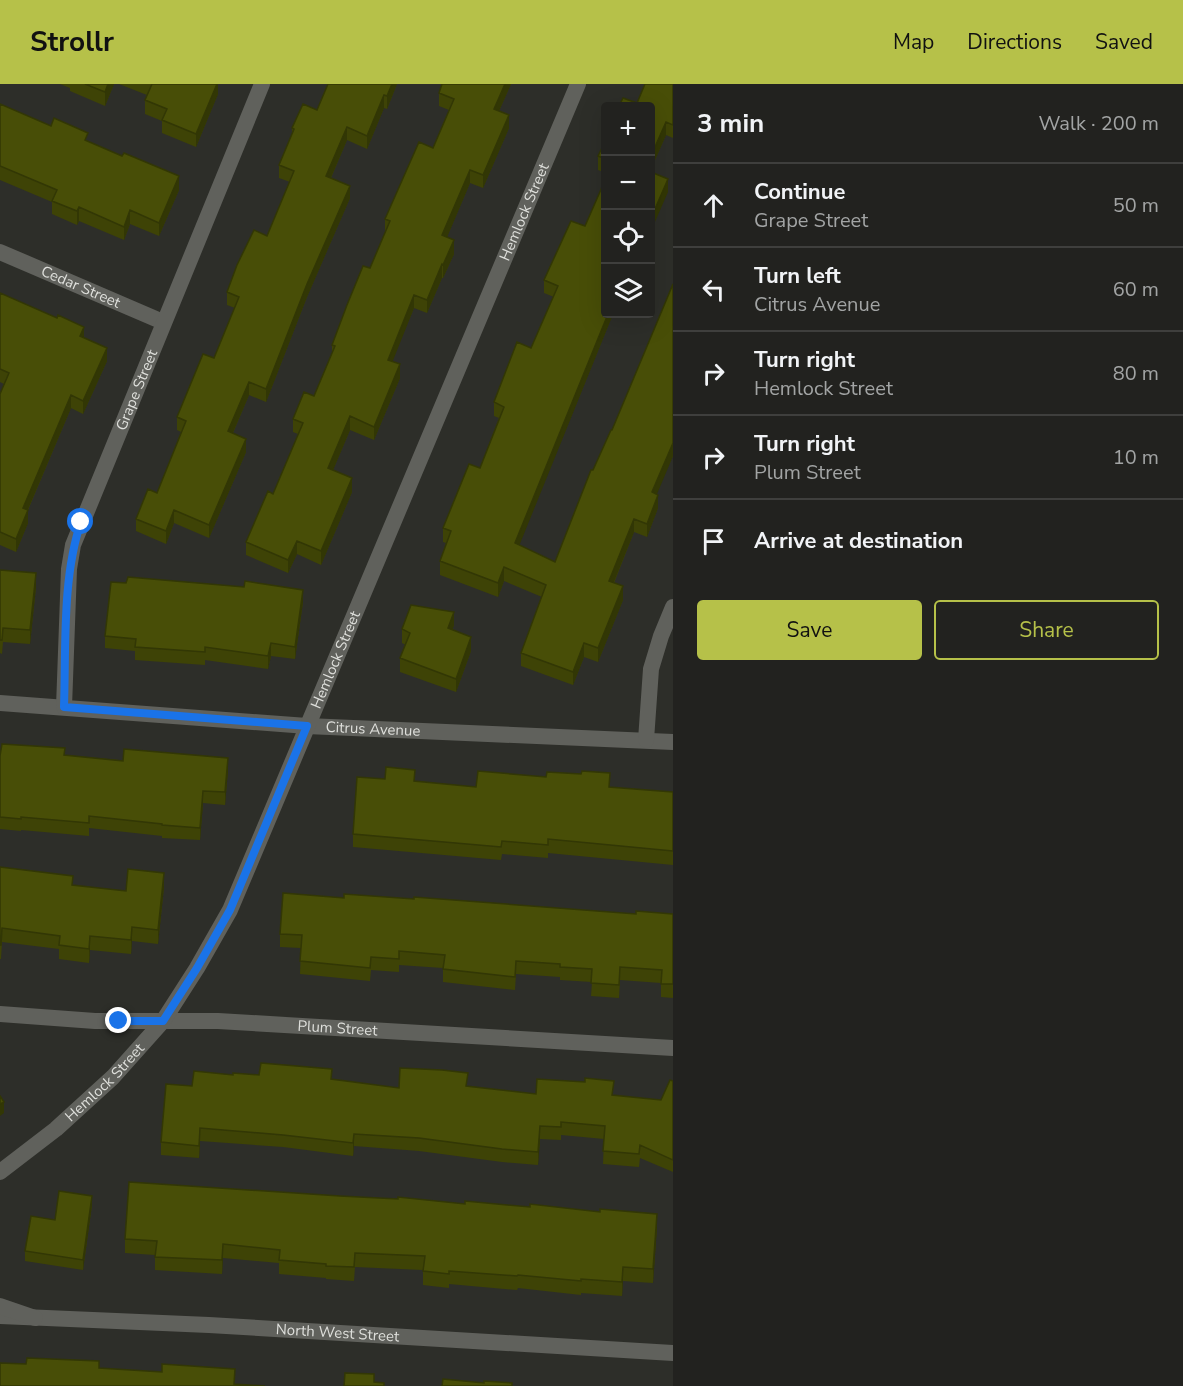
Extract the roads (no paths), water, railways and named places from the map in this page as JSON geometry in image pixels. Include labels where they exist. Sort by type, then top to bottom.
[{"type":"street","name":"Grape Street","points":[[64,707],[69,569],[73,544],[262,84]]},
{"type":"street","name":"Hemlock Street","points":[[0,1172],[56,1129],[113,1077],[163,1021],[230,910],[578,84]]},
{"type":"street","name":"Cedar Street","points":[[0,252],[164,322]]},
{"type":"street","points":[[646,740],[651,669],[673,606]]},
{"type":"street","name":"Citrus Avenue","points":[[0,703],[307,726],[673,742]]},
{"type":"street","name":"Plum Street","points":[[0,1014],[95,1021],[218,1021],[673,1048]]},
{"type":"street","points":[[0,1306],[35,1318]]},
{"type":"street","name":"North West Street","points":[[0,1316],[208,1325],[673,1353]]}]
